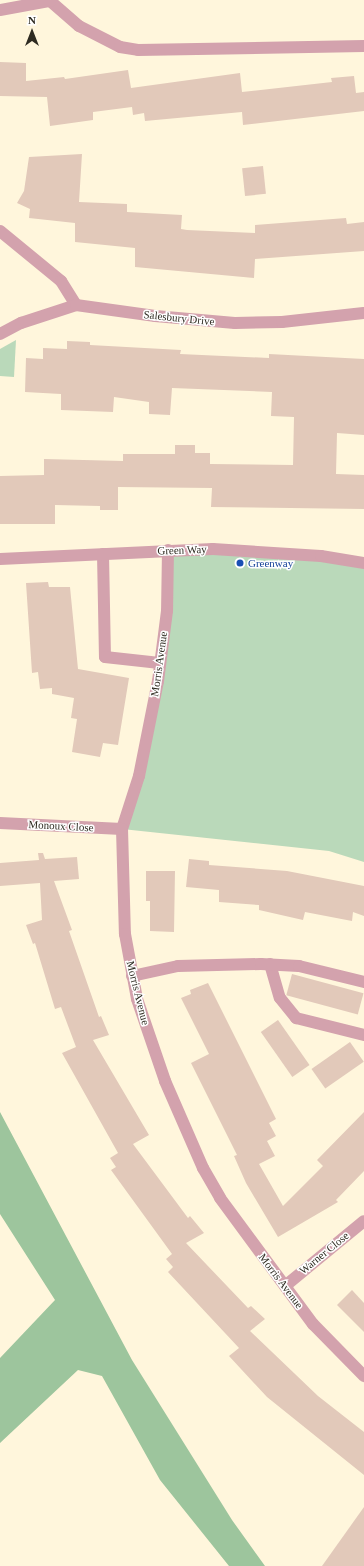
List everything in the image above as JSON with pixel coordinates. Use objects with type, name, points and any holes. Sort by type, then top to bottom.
[{"type":"street","points":[[0,10],[49,1],[79,26],[120,47],[138,50],[364,46]]},
{"type":"street","points":[[0,231],[61,281],[76,305]]},
{"type":"street","name":"Salesbury Drive","points":[[0,334],[22,323],[76,305],[155,316],[235,323],[282,322],[364,313]]},
{"type":"street","name":"Green Way","points":[[0,559],[168,550],[258,550],[364,563]]},
{"type":"street","name":"Morris Avenue","points":[[168,550],[167,611],[160,663],[140,776],[122,829],[125,934],[132,976],[148,1033],[165,1081],[203,1168],[220,1198],[314,1324],[364,1376]]},
{"type":"street","points":[[104,554],[105,657],[160,663]]},
{"type":"street","name":"Monoux Close","points":[[0,823],[122,829]]},
{"type":"street","points":[[132,976],[178,966],[213,963],[270,964],[299,966],[364,982]]},
{"type":"street","points":[[270,964],[280,998],[296,1018],[364,1035]]},
{"type":"street","name":"Warner Close","points":[[285,1286],[364,1221]]},
{"type":"green space","points":[[16,340],[14,377],[0,376],[0,349]]},
{"type":"green space","points":[[168,550],[364,563],[364,862],[329,851],[122,829],[158,681]]},
{"type":"green space","points":[[0,1112],[132,1360],[232,1520],[265,1566],[229,1566],[160,1480],[102,1376],[78,1370],[0,1443],[0,1358],[55,1300],[0,1214]]},
{"type":"building","points":[[0,62],[26,63],[26,81],[64,77],[65,79],[128,70],[131,88],[240,73],[242,92],[332,82],[331,78],[354,76],[356,93],[364,92],[364,111],[243,125],[242,112],[145,121],[144,113],[133,115],[132,107],[93,112],[93,120],[50,126],[47,97],[0,96]]},
{"type":"building","points":[[82,154],[79,202],[127,204],[127,212],[182,215],[181,229],[187,230],[255,233],[255,225],[346,218],[347,224],[364,222],[364,251],[255,259],[254,278],[135,267],[135,248],[75,242],[75,223],[29,218],[30,209],[17,203],[24,191],[29,157]]},
{"type":"building","points":[[263,166],[266,194],[245,196],[242,168]]},
{"type":"building","points":[[67,341],[90,342],[90,345],[181,350],[180,354],[269,358],[269,354],[364,359],[364,435],[337,433],[336,474],[364,475],[364,509],[211,507],[212,488],[118,487],[118,510],[100,510],[100,506],[55,505],[55,524],[0,524],[0,476],[44,475],[44,459],[123,461],[123,454],[175,454],[175,445],[195,445],[195,453],[210,453],[210,464],[293,465],[294,417],[271,416],[272,392],[172,388],[170,415],[149,414],[149,402],[114,397],[113,412],[61,410],[61,394],[25,392],[26,358],[43,359],[43,348],[67,349]]},
{"type":"building","points":[[48,582],[49,587],[70,587],[78,669],[129,678],[118,745],[103,743],[100,757],[72,752],[77,719],[71,718],[74,698],[52,694],[52,688],[40,689],[38,672],[32,673],[26,583]]},
{"type":"building","points":[[38,853],[43,853],[45,859],[77,857],[79,879],[54,881],[72,930],[69,931],[99,1017],[101,1016],[109,1035],[93,1040],[149,1135],[133,1144],[188,1218],[190,1216],[204,1233],[186,1243],[248,1308],[251,1306],[265,1319],[250,1331],[318,1396],[364,1432],[364,1475],[267,1397],[229,1356],[239,1348],[168,1272],[173,1267],[166,1259],[172,1254],[111,1170],[116,1167],[110,1158],[118,1153],[62,1053],[76,1047],[61,1007],[55,1009],[35,943],[33,944],[26,925],[42,920],[40,883],[0,886],[0,863],[39,860]]},
{"type":"building","points":[[189,859],[209,861],[209,865],[287,871],[364,886],[364,916],[353,912],[352,921],[305,912],[303,920],[259,910],[259,905],[219,902],[219,890],[186,887]]},
{"type":"building","points":[[146,871],[175,871],[174,932],[150,931],[150,901],[146,901]]},
{"type":"building","points":[[292,974],[363,993],[358,1014],[286,995]]},
{"type":"building","points":[[208,983],[276,1119],[269,1123],[276,1136],[267,1141],[275,1156],[259,1164],[283,1206],[323,1166],[317,1160],[364,1112],[364,1171],[336,1200],[338,1202],[278,1237],[246,1183],[234,1156],[237,1155],[191,1063],[209,1054],[181,998],[191,994],[190,990]]},
{"type":"building","points":[[278,1020],[310,1065],[292,1077],[261,1032]]},
{"type":"building","points":[[350,1042],[364,1062],[325,1089],[311,1069]]},
{"type":"building","points":[[352,1290],[364,1303],[364,1332],[337,1305]]},
{"type":"building","points":[[364,1507],[364,1566],[322,1566]]},
{"type":"place","name":"Greenway","points":[[240,563]]}]
